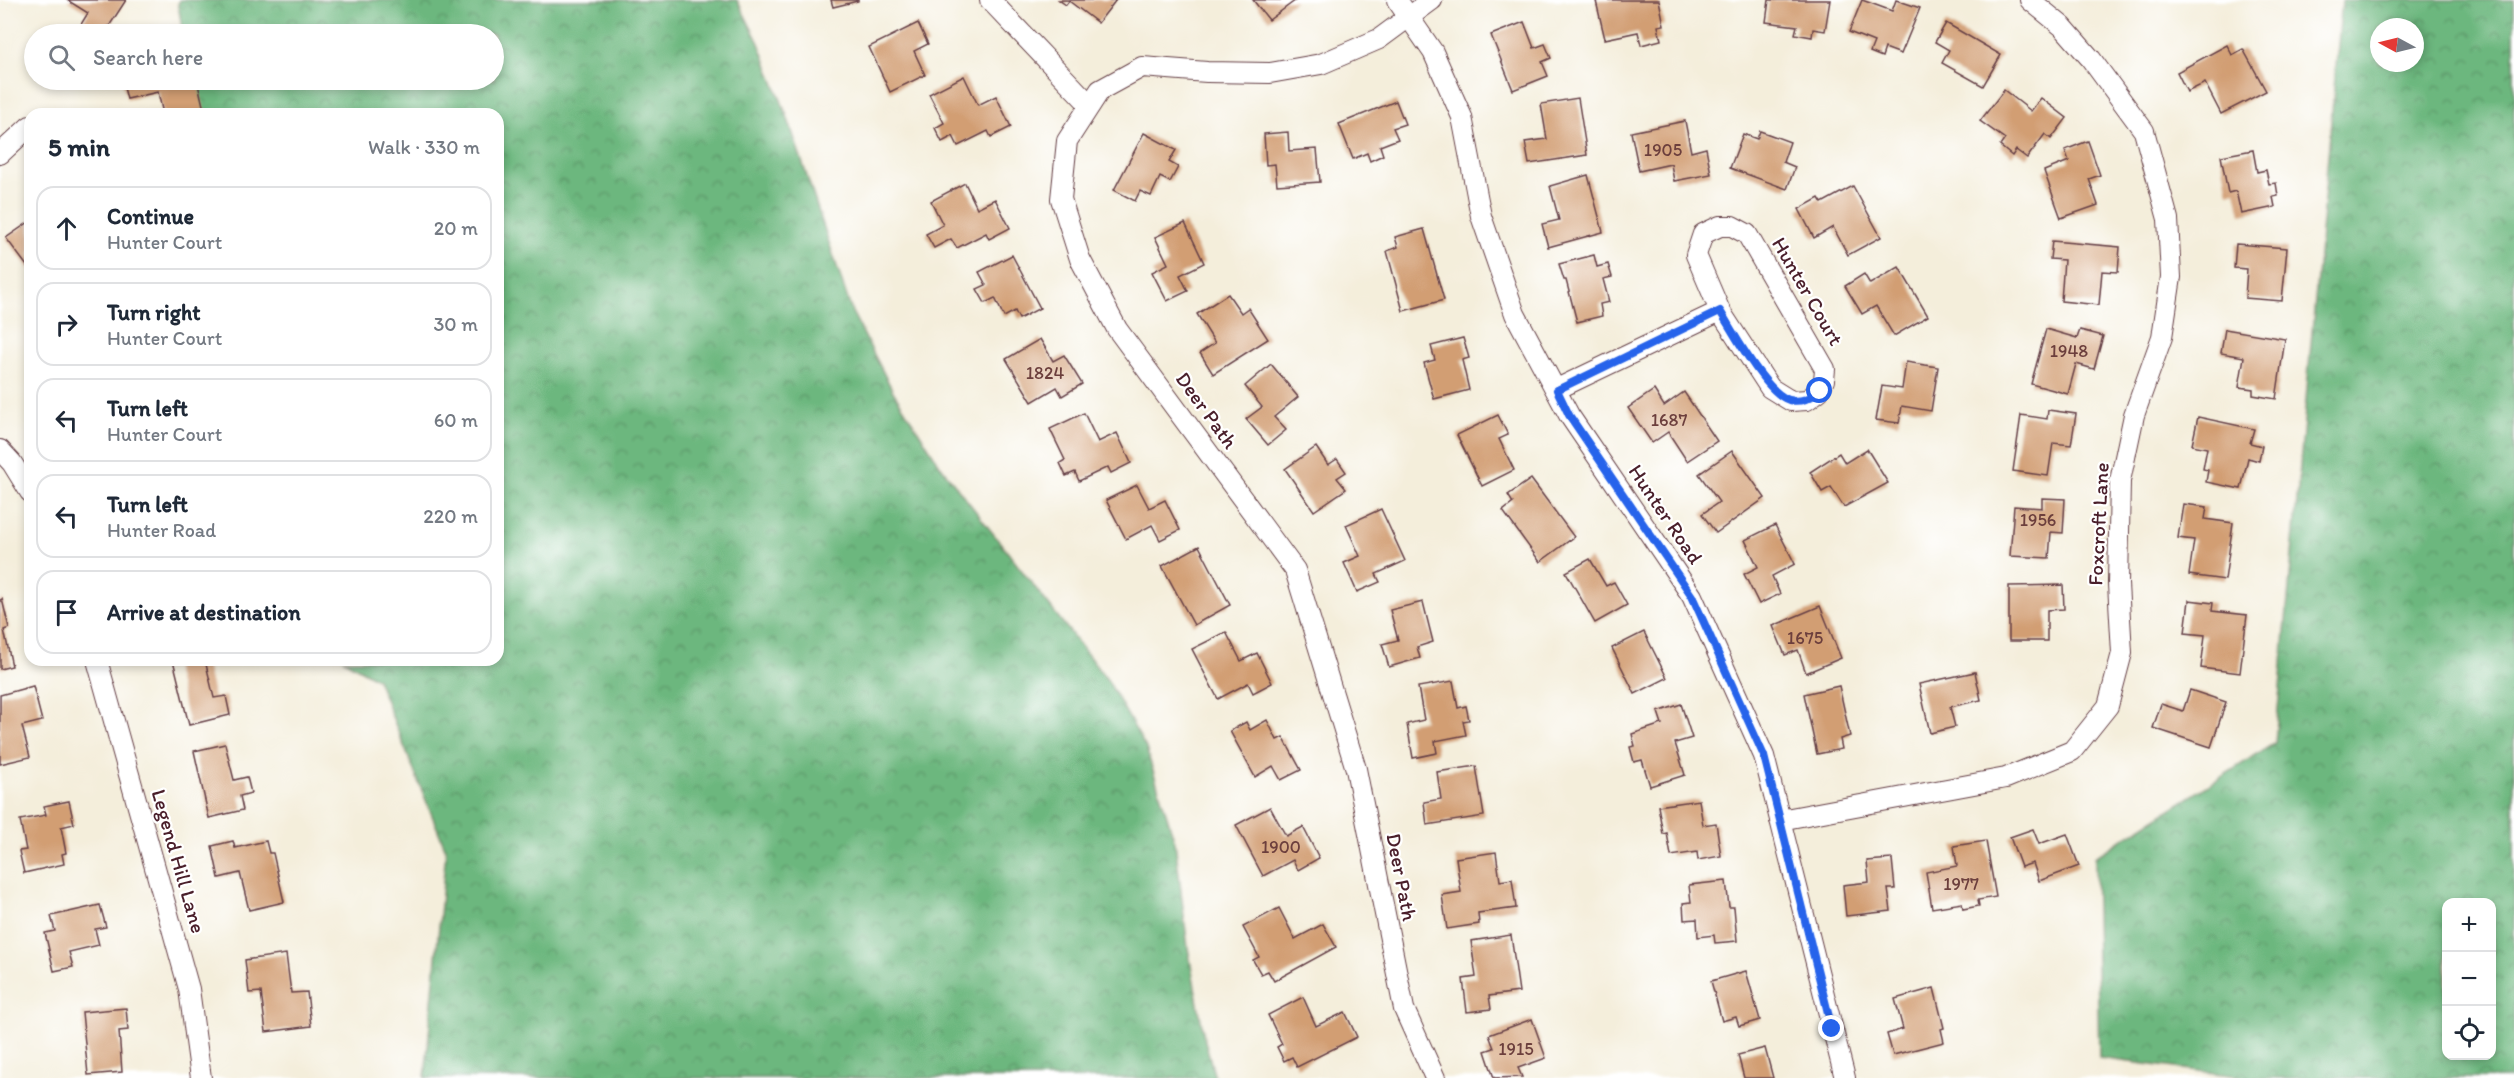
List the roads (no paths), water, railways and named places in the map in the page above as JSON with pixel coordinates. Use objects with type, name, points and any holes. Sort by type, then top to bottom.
[{"type":"street","points":[[990,0],[1090,105]]},
{"type":"street","name":"Hunter Road","points":[[1397,0],[1433,52],[1462,117],[1481,216],[1515,314],[1569,415],[1692,596],[1764,756],[1845,1078]]},
{"type":"street","points":[[1410,17],[1432,0]]},
{"type":"street","name":"Foxcroft Lane","points":[[1780,820],[2006,778],[2072,751],[2108,706],[2121,653],[2118,584],[2120,481],[2134,415],[2162,338],[2171,277],[2168,219],[2144,130],[2091,58],[2062,27],[2030,0]]},
{"type":"street","name":"Deer Path","points":[[1410,17],[1379,39],[1321,64],[1270,73],[1207,72],[1142,67],[1100,90],[1067,141],[1061,199],[1080,259],[1118,329],[1295,570],[1356,769],[1404,1009],[1435,1078]]},
{"type":"street","points":[[0,154],[24,132]]},
{"type":"street","name":"Hunter Court","points":[[1720,226],[1732,226],[1747,234],[1825,369],[1820,391],[1807,400],[1791,400],[1770,388],[1720,311],[1696,255],[1703,234],[1720,226]]},
{"type":"street","points":[[1557,390],[1720,311]]},
{"type":"street","points":[[0,450],[12,463],[24,482]]},
{"type":"street","name":"Legend Hill Lane","points":[[99,666],[189,989],[201,1078]]}]
